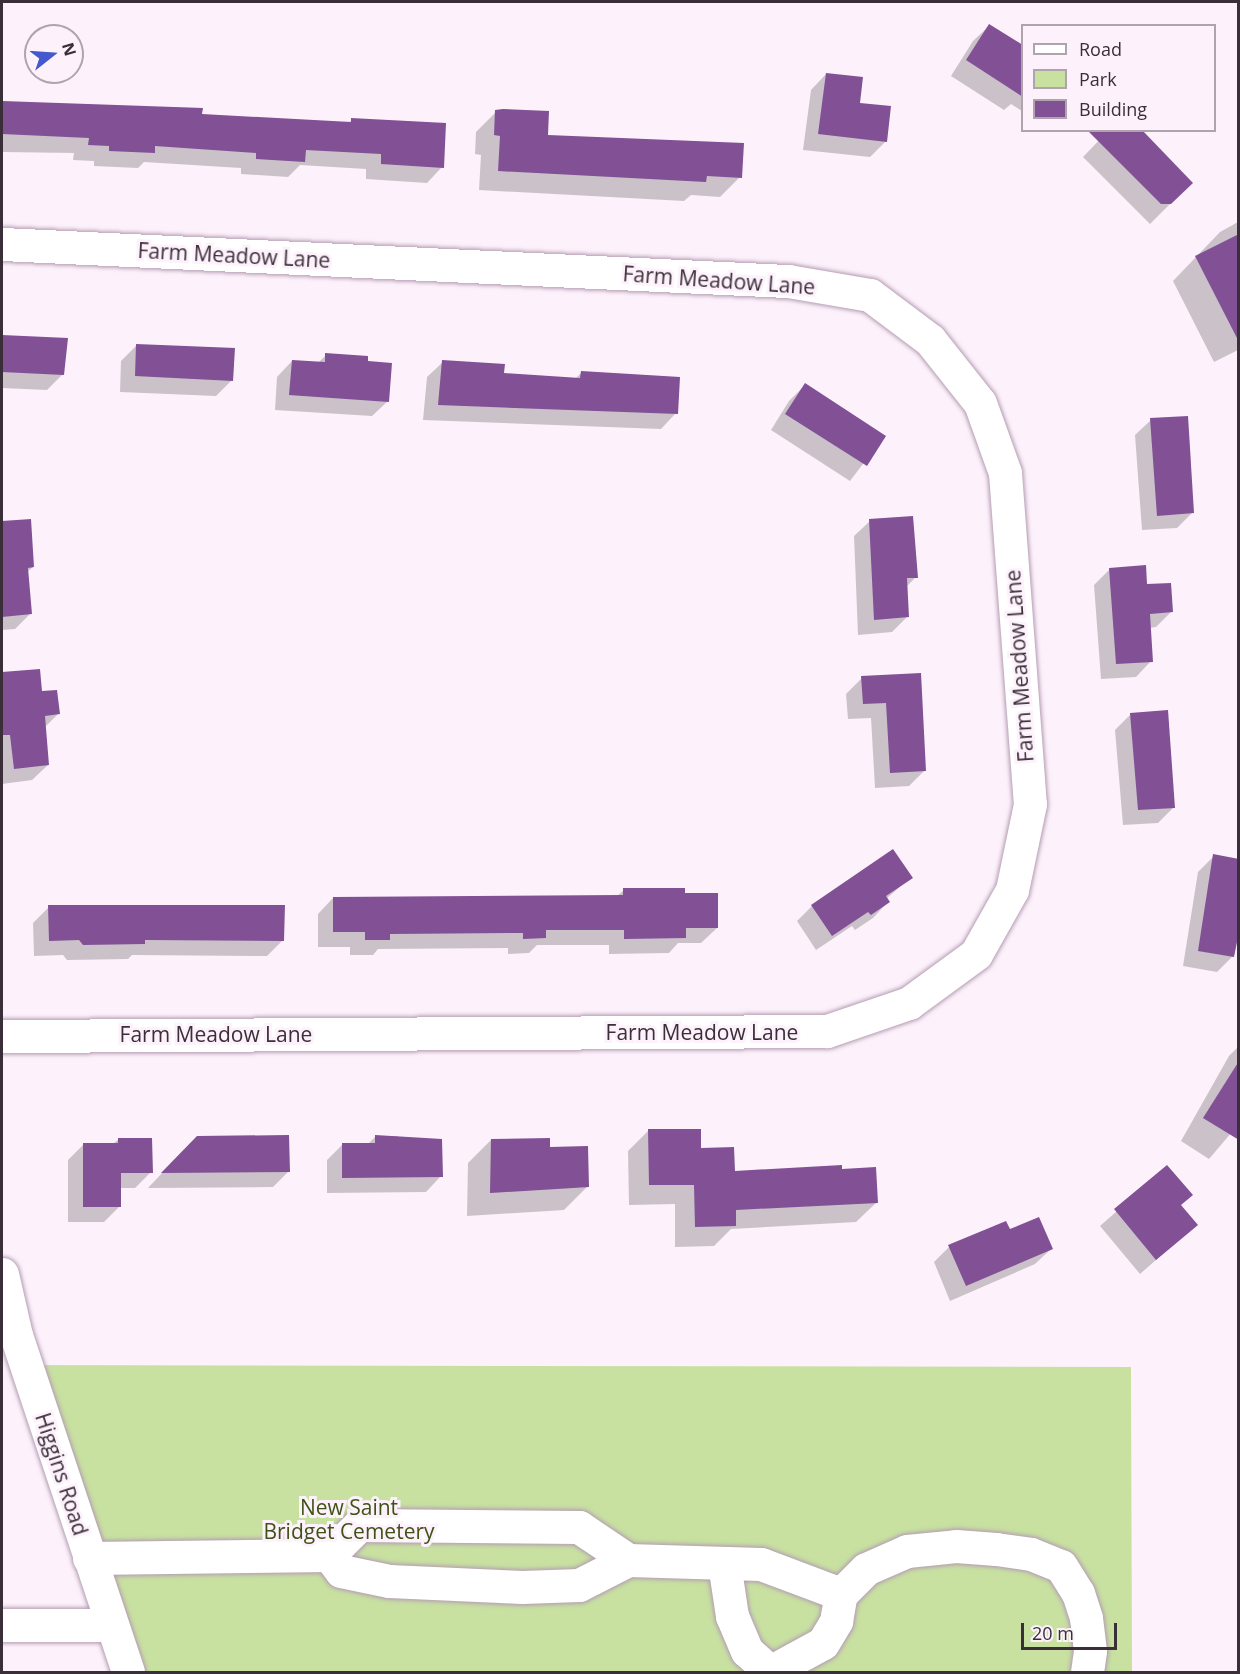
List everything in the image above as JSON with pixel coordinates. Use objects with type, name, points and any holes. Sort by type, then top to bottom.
[{"type":"street","name":"Farm Meadow Lane","points":[[2,244],[788,281],[870,295],[930,340],[980,403],[1005,473],[1030,804],[1012,890],[976,954],[909,1004],[827,1031],[2,1036]]},
{"type":"street","name":"Higgins Road","points":[[2,1274],[16,1335],[110,1625],[128,1672]]},
{"type":"street","points":[[89,1558],[329,1556],[359,1525],[579,1527],[628,1560]]},
{"type":"street","points":[[724,1563],[732,1616],[747,1652],[756,1666],[770,1672],[823,1643],[836,1621],[841,1594],[866,1569],[907,1551],[956,1546],[1031,1554],[1061,1566],[1078,1593],[1090,1651],[1087,1672]]},
{"type":"street","points":[[329,1556],[341,1570],[389,1581],[482,1587],[579,1585],[628,1560],[761,1564],[841,1594]]},
{"type":"street","points":[[2,1624],[110,1625]]},
{"type":"green space","name":"New Saint Bridget Cemetery","points":[[12,1365],[1131,1367],[1132,1672],[128,1672]]},
{"type":"building","points":[[989,24],[1021,44],[1021,96],[966,60]]},
{"type":"building","points":[[826,73],[863,77],[860,103],[891,106],[887,142],[818,134]]},
{"type":"building","points":[[2,101],[203,108],[202,114],[351,122],[351,118],[446,123],[444,168],[381,164],[381,154],[306,150],[305,162],[256,159],[256,153],[155,146],[155,153],[109,151],[109,146],[88,145],[89,138],[2,134]]},
{"type":"building","points":[[495,110],[549,111],[548,135],[744,143],[742,178],[707,176],[706,182],[498,171],[500,136],[494,135]]},
{"type":"building","points":[[1089,132],[1144,132],[1193,183],[1171,204],[1161,204]]},
{"type":"building","points":[[1239,234],[1239,342],[1195,256]]},
{"type":"building","points":[[2,335],[68,338],[64,375],[2,372]]},
{"type":"building","points":[[136,344],[235,348],[233,381],[135,376]]},
{"type":"building","points":[[325,353],[368,356],[368,361],[392,363],[389,402],[289,395],[292,360],[325,362]]},
{"type":"building","points":[[442,360],[505,364],[504,373],[580,378],[581,371],[680,377],[678,414],[438,405]]},
{"type":"building","points":[[805,383],[886,436],[867,466],[785,414]]},
{"type":"building","points":[[1188,416],[1194,513],[1157,516],[1150,418]]},
{"type":"building","points":[[913,516],[918,578],[907,578],[909,617],[874,620],[869,519]]},
{"type":"building","points":[[31,519],[34,567],[28,568],[32,614],[2,617],[2,521]]},
{"type":"building","points":[[1146,565],[1147,584],[1171,583],[1173,612],[1150,614],[1153,662],[1116,664],[1109,568]]},
{"type":"building","points":[[40,669],[42,691],[57,690],[60,714],[45,716],[49,765],[14,769],[10,735],[2,735],[2,672]]},
{"type":"building","points":[[921,673],[926,771],[890,773],[886,703],[863,704],[861,676]]},
{"type":"building","points":[[1168,710],[1175,808],[1138,810],[1130,713]]},
{"type":"building","points":[[893,849],[913,878],[886,896],[890,902],[871,915],[868,912],[832,936],[811,905]]},
{"type":"building","points":[[1213,854],[1239,859],[1239,932],[1234,957],[1198,951]]},
{"type":"building","points":[[623,888],[685,888],[685,893],[718,893],[718,928],[686,928],[686,938],[624,939],[624,930],[546,930],[546,938],[523,939],[523,933],[390,934],[390,940],[365,940],[365,932],[333,932],[333,897],[623,895]]},
{"type":"building","points":[[48,905],[285,905],[284,941],[145,940],[145,944],[83,945],[79,940],[49,941]]},
{"type":"building","points":[[1239,1061],[1239,1140],[1203,1118]]},
{"type":"building","points":[[648,1129],[701,1129],[701,1148],[734,1147],[735,1171],[842,1165],[842,1169],[876,1167],[878,1203],[736,1210],[736,1226],[695,1227],[694,1185],[649,1185]]},
{"type":"building","points":[[289,1135],[290,1172],[161,1173],[197,1136]]},
{"type":"building","points":[[375,1135],[442,1139],[443,1177],[342,1178],[342,1143],[375,1143]]},
{"type":"building","points":[[118,1138],[152,1138],[153,1173],[121,1173],[121,1207],[83,1207],[83,1143],[118,1143]]},
{"type":"building","points":[[550,1138],[550,1147],[588,1146],[589,1187],[490,1193],[491,1139]]},
{"type":"building","points":[[1167,1165],[1193,1195],[1181,1205],[1198,1225],[1156,1260],[1114,1209]]},
{"type":"building","points":[[1039,1217],[1053,1249],[966,1286],[948,1245],[1006,1221],[1010,1229]]}]
